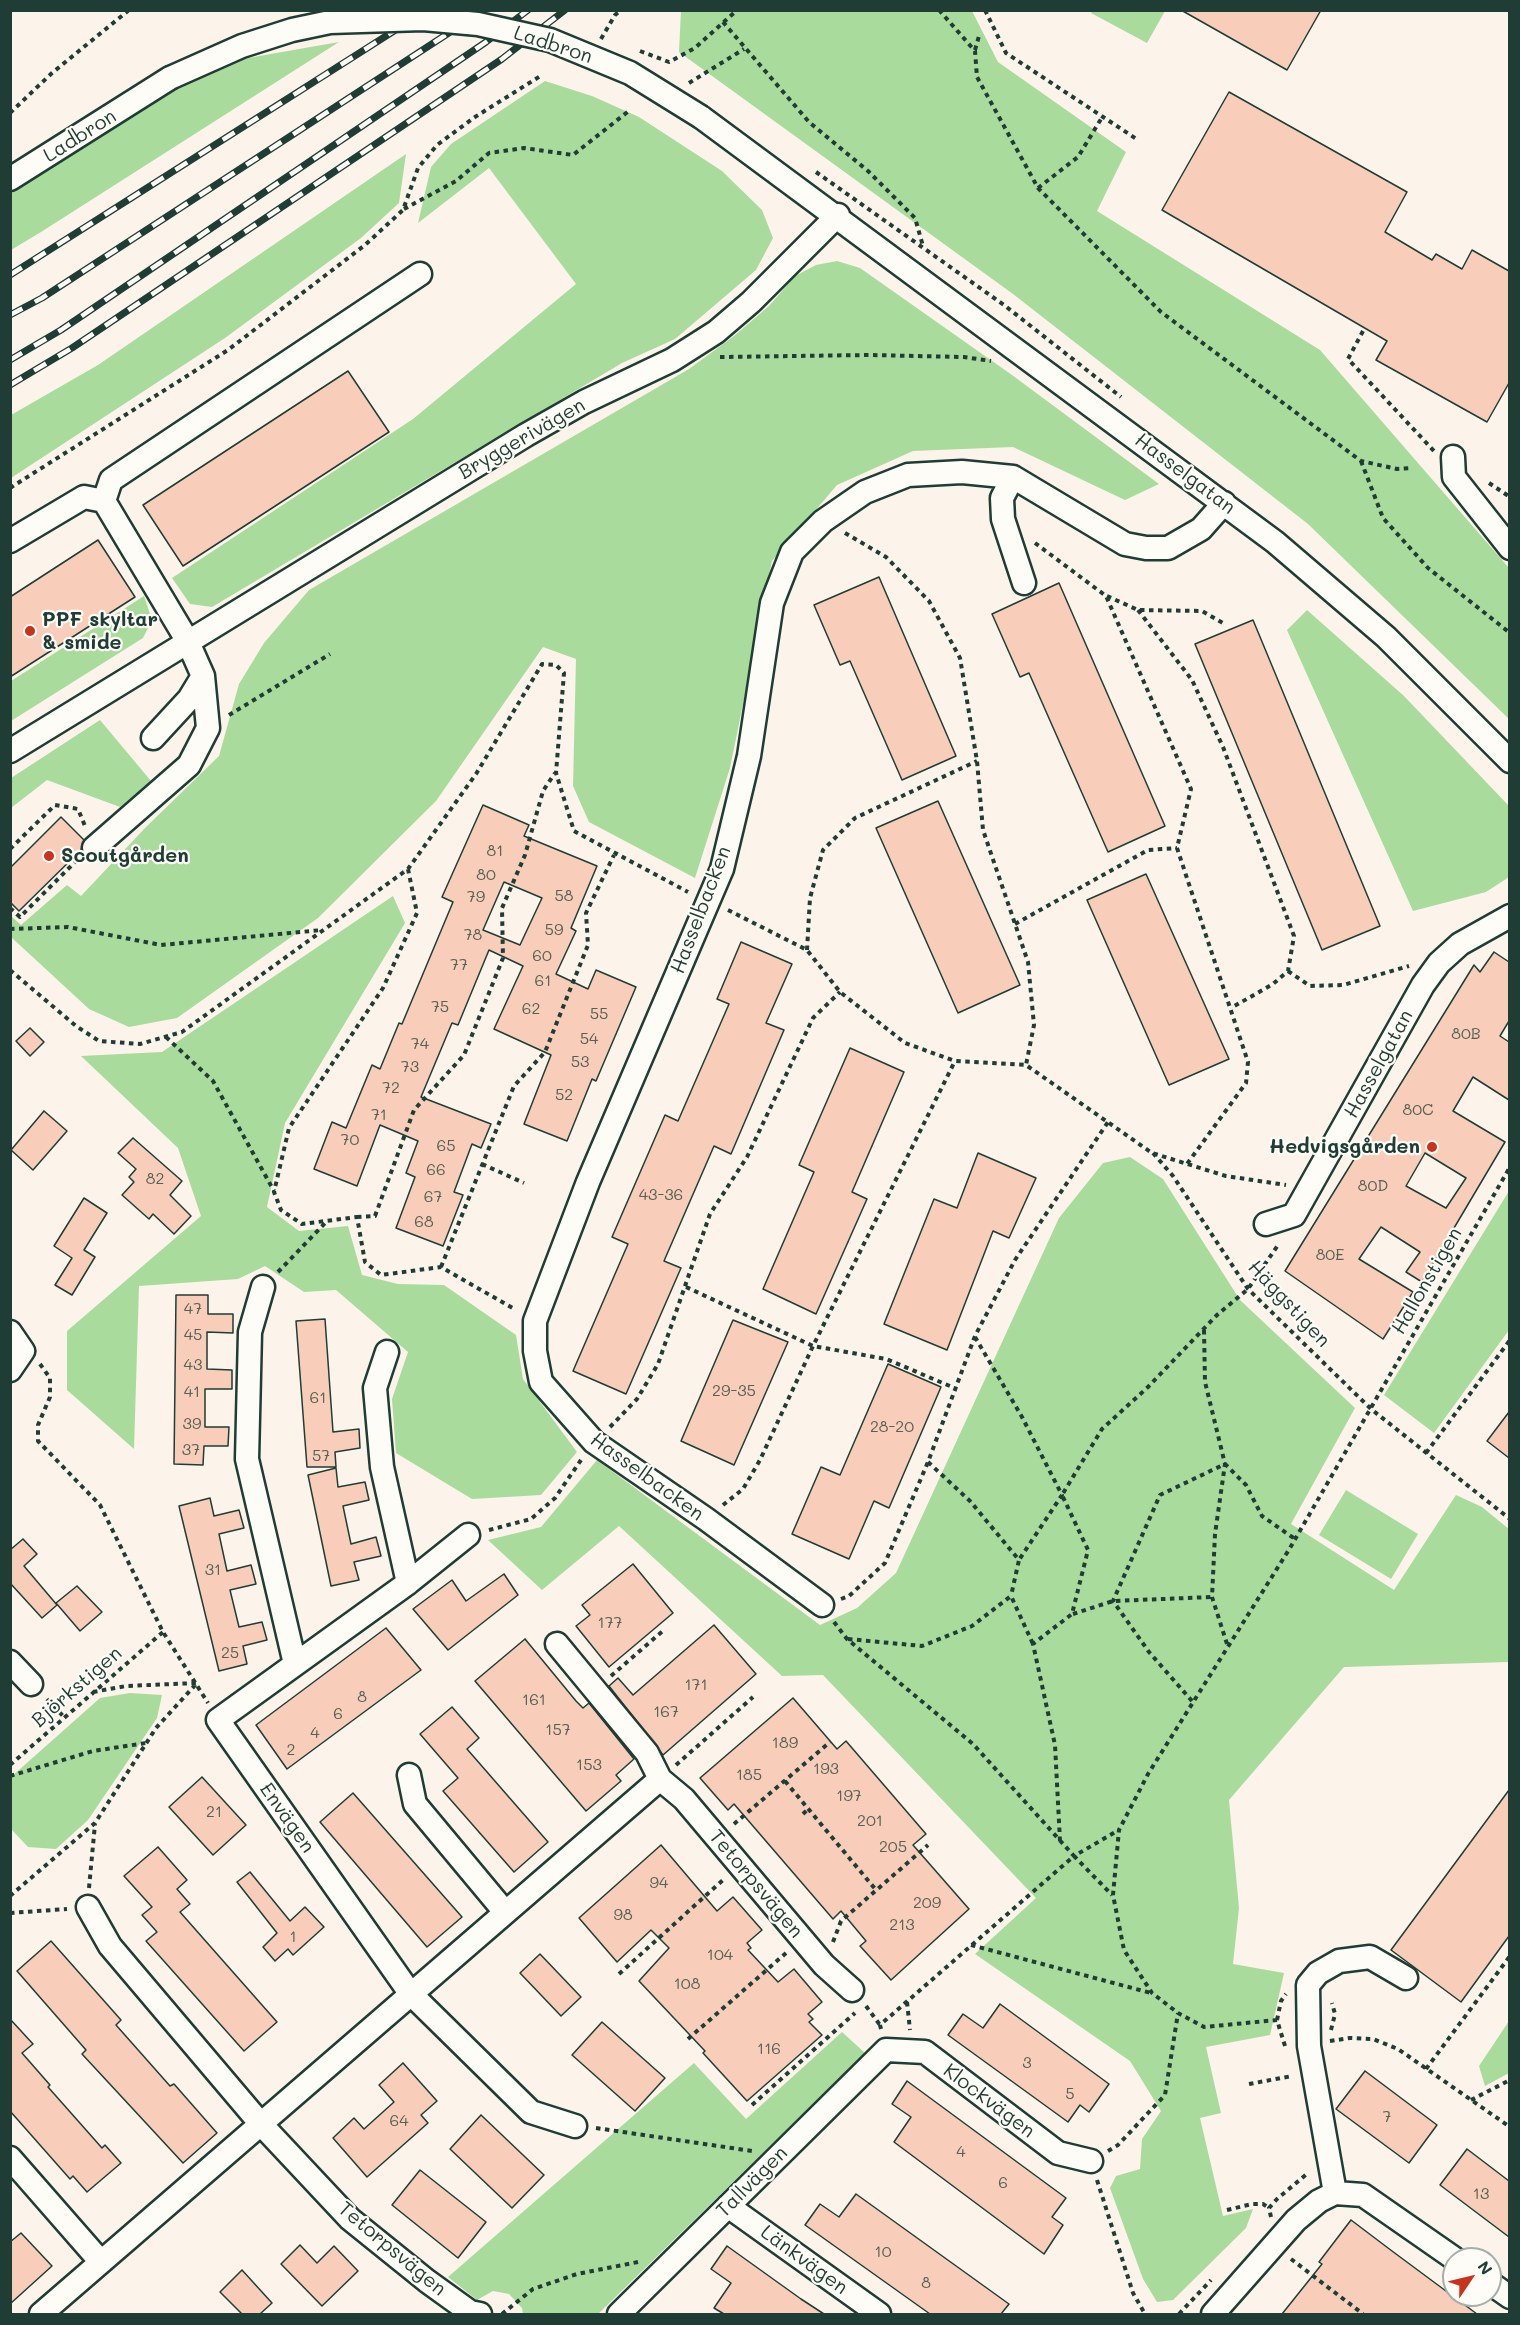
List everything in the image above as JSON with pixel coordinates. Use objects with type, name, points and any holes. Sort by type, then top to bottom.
[{"type":"street","name":"Ladbron","points":[[10,179],[170,78],[242,46],[292,30],[330,22],[423,19],[478,24],[550,40],[630,73],[701,117],[838,215]]},
{"type":"street","name":"Hasselgatan","points":[[838,215],[1275,542],[1386,637],[1509,761]]},
{"type":"street","name":"Bryggerivägen","points":[[10,751],[187,640],[526,435],[584,402],[672,360],[716,332],[751,302],[838,215]]},
{"type":"street","points":[[104,501],[111,480],[420,274]]},
{"type":"street","points":[[1453,457],[1454,477],[1509,548]]},
{"type":"street","name":"Hasselbacken","points":[[822,1605],[706,1519],[594,1442],[541,1382],[535,1351],[535,1322],[588,1182],[722,869],[749,756],[772,603],[792,552],[823,521],[865,492],[909,475],[962,472],[1013,477],[1125,544],[1146,548],[1168,548],[1201,529],[1224,503]]},
{"type":"street","points":[[1013,477],[1002,498],[1003,519],[1024,584]]},
{"type":"street","points":[[10,541],[84,496],[104,501],[187,640],[203,676],[208,729],[189,765],[94,848]]},
{"type":"street","points":[[153,738],[189,699],[203,676]]},
{"type":"street","name":"Hasselgatan","points":[[1294,1215],[1423,985],[1439,963],[1460,944],[1509,916]]},
{"type":"street","points":[[1266,1224],[1294,1215]]},
{"type":"street","points":[[263,1287],[250,1332],[247,1459],[295,1664]]},
{"type":"street","points":[[10,1370],[17,1342]]},
{"type":"street","points":[[387,1352],[375,1388],[382,1467],[408,1583]]},
{"type":"street","points":[[218,1720],[408,1583],[468,1535]]},
{"type":"street","name":"Tetorpsvägen","points":[[557,1644],[647,1753],[660,1779],[684,1799],[824,1965],[858,1997]]},
{"type":"street","points":[[10,1662],[31,1684]]},
{"type":"street","name":"Envägen","points":[[218,1720],[410,1993]]},
{"type":"street","points":[[409,1775],[416,1804],[505,1912]]},
{"type":"street","points":[[41,2314],[660,1779]]},
{"type":"street","name":"Tetorpsvägen","points":[[88,1907],[110,1946],[260,2123],[350,2219],[427,2281],[470,2312],[480,2314]]},
{"type":"street","points":[[1335,2193],[1309,2046],[1308,1985],[1318,1973],[1339,1961],[1370,1957],[1406,1978]]},
{"type":"street","points":[[410,1993],[531,2112],[575,2126]]},
{"type":"street","name":"Tallvägen","points":[[619,2314],[886,2050]]},
{"type":"street","name":"Klockvägen","points":[[886,2050],[925,2052],[1058,2153],[1091,2161]]},
{"type":"street","points":[[10,2158],[101,2262]]},
{"type":"street","points":[[1213,2314],[1296,2220],[1319,2201],[1335,2193],[1363,2195],[1452,2247]]},
{"type":"street","name":"Länkvägen","points":[[728,2206],[879,2314]]},
{"type":"path","points":[[10,113],[52,74],[129,10]]},
{"type":"path","points":[[609,43],[600,41],[615,15],[621,10]]},
{"type":"path","points":[[638,51],[669,62],[695,48],[737,10]]},
{"type":"path","points":[[939,10],[975,51]]},
{"type":"path","points":[[985,10],[1006,53],[1101,119],[1138,140]]},
{"type":"path","points":[[723,22],[809,122],[867,171],[915,218],[923,247]]},
{"type":"path","points":[[979,36],[975,51],[977,77],[1038,188],[1161,312],[1361,460],[1397,469],[1412,468]]},
{"type":"path","points":[[689,84],[744,49]]},
{"type":"path","points":[[669,62],[669,72]]},
{"type":"path","points":[[404,210],[418,168],[437,145],[475,117],[542,75]]},
{"type":"path","points":[[10,488],[228,350],[365,245],[404,210],[456,181],[489,153],[525,148],[573,155],[630,110]]},
{"type":"path","points":[[1038,188],[1078,157],[1101,119]]},
{"type":"path","points":[[1363,331],[1347,359],[1406,419],[1431,450],[1453,457],[1509,497]]},
{"type":"path","points":[[716,357],[869,355],[964,357],[995,361]]},
{"type":"path","points":[[1361,460],[1383,518],[1428,568],[1509,633]]},
{"type":"path","points":[[823,521],[886,557],[929,601],[960,658],[977,761],[983,830],[1028,962],[1034,1025],[1026,1065]]},
{"type":"path","points":[[1031,540],[1106,596],[1138,609],[1202,611],[1223,623]]},
{"type":"path","points":[[1106,596],[1191,789],[1177,848],[1248,1062],[1246,1083],[1187,1164]]},
{"type":"path","points":[[1138,609],[1192,680],[1223,747],[1294,936],[1288,971],[1273,984],[1231,1008]]},
{"type":"path","points":[[208,729],[330,654]]},
{"type":"path","points":[[10,970],[76,1026],[99,1041],[140,1044],[182,1032],[408,869],[477,774],[542,664],[556,665],[564,674],[556,773],[574,831],[614,855],[687,892]]},
{"type":"path","points":[[807,950],[810,898],[823,850],[855,818],[977,761]]},
{"type":"path","points":[[165,1036],[213,1081],[274,1192],[281,1210],[302,1224],[375,1216],[414,1110],[464,1054],[503,958],[502,908],[525,855],[543,791],[556,773]]},
{"type":"path","points":[[10,849],[55,805],[78,809],[94,848],[72,864],[20,917],[10,908]]},
{"type":"path","points":[[10,844],[16,842]]},
{"type":"path","points":[[1015,924],[1148,850],[1177,848]]},
{"type":"path","points":[[441,1267],[514,1086],[545,1052],[588,945],[586,913],[614,855]]},
{"type":"path","points":[[274,1192],[289,1128],[383,988],[417,914],[408,869]]},
{"type":"path","points":[[727,910],[807,950],[840,992],[906,1042],[955,1061],[1026,1065],[1152,1153],[1226,1176],[1310,1188]]},
{"type":"path","points":[[10,929],[68,927],[161,945],[324,929]]},
{"type":"path","points":[[1288,971],[1310,986],[1343,985],[1420,963],[1439,963]]},
{"type":"path","points":[[468,1535],[531,1519],[555,1498],[594,1442],[637,1400],[658,1364],[710,1214],[747,1157],[813,1018],[840,992]]},
{"type":"path","points":[[706,1519],[743,1489],[760,1460],[813,1346],[955,1061]]},
{"type":"path","points":[[1108,1122],[1015,1260],[975,1336],[957,1389],[885,1563],[849,1596],[822,1605],[847,1639],[973,1744],[1060,1841],[1113,1895]]},
{"type":"path","name":"Häggstigen","points":[[1152,1153],[1173,1176],[1248,1289],[1371,1409],[1509,1519]]},
{"type":"path","points":[[482,1164],[524,1183]]},
{"type":"path","name":"Hallonstigen","points":[[1119,1830],[1148,1774],[1192,1701],[1295,1539],[1509,1167]]},
{"type":"path","points":[[1060,1841],[1055,1745],[1033,1644],[1011,1596],[1019,1560],[1062,1495],[1101,1429],[1248,1289],[1294,1215]]},
{"type":"path","points":[[357,1217],[365,1262],[381,1275],[441,1267],[535,1322]]},
{"type":"path","points":[[263,1287],[327,1221]]},
{"type":"path","points":[[686,1287],[813,1346],[886,1359],[957,1389]]},
{"type":"path","points":[[1204,1329],[1205,1382],[1225,1464],[1215,1534],[1212,1598],[1227,1644]]},
{"type":"path","points":[[975,1336],[1022,1417],[1088,1550],[1072,1614]]},
{"type":"path","points":[[1426,1453],[1509,1340]]},
{"type":"path","points":[[17,1342],[40,1364],[50,1378],[50,1397],[38,1425],[38,1441],[100,1505],[163,1632],[197,1683],[218,1720]]},
{"type":"path","points":[[928,1462],[970,1501],[1019,1560]]},
{"type":"path","points":[[1225,1464],[1246,1485],[1262,1516],[1295,1539]]},
{"type":"path","points":[[1113,1601],[1160,1495],[1225,1464]]},
{"type":"path","points":[[847,1639],[922,1646],[972,1626],[1011,1596]]},
{"type":"path","points":[[1033,1644],[1072,1614],[1113,1601],[1212,1598]]},
{"type":"path","points":[[1113,1601],[1149,1652],[1192,1701]]},
{"type":"path","points":[[594,1690],[665,1629]]},
{"type":"path","name":"Björkstigen","points":[[10,1765],[163,1632]]},
{"type":"path","points":[[92,1692],[126,1686],[197,1683]]},
{"type":"path","points":[[10,1896],[95,1823],[156,1728],[197,1683]]},
{"type":"path","points":[[660,1779],[753,1697]]},
{"type":"path","points":[[55,1706],[64,1717]]},
{"type":"path","points":[[718,1838],[830,1742]]},
{"type":"path","points":[[10,1776],[93,1751],[147,1743]]},
{"type":"path","points":[[785,1781],[850,1863],[876,1890]]},
{"type":"path","points":[[803,1814],[808,1809]]},
{"type":"path","points":[[10,1913],[88,1907],[90,1857],[95,1823]]},
{"type":"path","points":[[886,2050],[880,2025],[1074,1856],[1119,1830]]},
{"type":"path","points":[[1119,1830],[1113,1895],[1124,1950],[1152,1993],[1178,2013],[1204,2027],[1277,2020],[1286,2050]]},
{"type":"path","points":[[824,1965],[841,1921],[928,1845]]},
{"type":"path","points":[[620,1974],[740,1865]]},
{"type":"path","points":[[688,2039],[802,1939]]},
{"type":"path","points":[[971,1945],[1152,1993]]},
{"type":"path","points":[[1426,2069],[1509,1956]]},
{"type":"path","points":[[752,2105],[858,1997]]},
{"type":"path","points":[[1145,2314],[1133,2293],[1091,2161],[1118,2145],[1165,2095],[1178,2013]]},
{"type":"path","points":[[1309,2046],[1350,2038],[1373,2039],[1398,2049],[1509,2127]]},
{"type":"path","points":[[1290,2067],[1294,2088]]},
{"type":"path","points":[[1249,2084],[1292,2076]]},
{"type":"path","points":[[1471,2100],[1509,2080]]},
{"type":"path","points":[[575,2126],[779,2155]]},
{"type":"path","points":[[1227,2210],[1252,2204],[1263,2204],[1269,2208]]},
{"type":"path","points":[[1284,2267],[1295,2255]]},
{"type":"path","points":[[1291,2259],[1363,2314]]},
{"type":"path","points":[[501,2314],[533,2289],[577,2274],[646,2260]]},
{"type":"green space","points":[[1092,10],[1165,11],[1147,43],[1091,13]]},
{"type":"green space","points":[[681,11],[972,11],[998,62],[1126,152],[1097,211],[1320,350],[1509,568],[1509,719],[1308,524],[1013,294],[679,52]]},
{"type":"green space","points":[[339,42],[11,250],[11,193],[174,91],[248,58]]},
{"type":"green space","points":[[545,81],[592,96],[639,117],[722,171],[762,210],[773,238],[756,270],[675,339],[622,363],[212,607],[190,604],[172,578],[413,419],[576,284],[489,168],[418,223],[431,167],[451,144]]},
{"type":"green space","points":[[406,154],[399,203],[361,238],[225,338],[11,478],[11,415],[98,365]]},
{"type":"green space","points":[[837,261],[860,268],[1012,375],[1159,484],[1125,500],[1013,447],[913,451],[837,485],[772,561],[730,768],[695,878],[589,822],[573,786],[576,659],[543,647],[436,801],[318,918],[177,1018],[129,1027],[89,1009],[11,937],[11,916],[21,925],[67,885],[81,896],[145,828],[219,756],[239,684],[264,643],[309,590],[689,369],[734,336],[769,306],[795,276],[816,265]]},
{"type":"green space","points":[[144,596],[152,620],[143,638],[11,721],[11,681]]},
{"type":"green space","points":[[1307,610],[1404,696],[1509,806],[1509,877],[1486,892],[1413,911],[1287,630]]},
{"type":"green space","points":[[100,720],[151,781],[120,807],[47,780],[11,808],[11,778]]},
{"type":"green space","points":[[393,896],[405,923],[285,1123],[267,1207],[299,1231],[348,1226],[362,1275],[398,1284],[444,1285],[516,1335],[523,1379],[577,1452],[541,1495],[472,1499],[396,1453],[392,1399],[408,1352],[336,1290],[304,1292],[265,1266],[238,1279],[139,1286],[134,1449],[67,1390],[67,1331],[201,1216],[178,1148],[81,1056],[162,1052]]},
{"type":"green space","points":[[1130,1157],[1163,1179],[1240,1300],[1355,1408],[1291,1524],[1394,1590],[1456,1495],[1482,1507],[1510,1530],[1509,1662],[1344,1667],[1229,1800],[1239,1908],[1233,1964],[1284,1973],[1270,2035],[1206,2047],[1221,2113],[1200,2118],[1223,2216],[1253,2209],[1246,2228],[1173,2300],[1157,2302],[1143,2279],[1110,2188],[1116,2176],[1140,2169],[1142,2139],[1161,2111],[1130,2061],[975,1954],[1036,1898],[823,1675],[782,1676],[619,1526],[542,1590],[488,1540],[541,1527],[597,1460],[820,1625],[857,1608],[896,1573],[1059,1218],[1103,1163]]},
{"type":"green space","points":[[1509,1191],[1509,1330],[1434,1433],[1384,1395]]},
{"type":"green space","points":[[1346,1490],[1418,1534],[1391,1579],[1319,1535]]},
{"type":"green space","points":[[130,1693],[162,1695],[157,1718],[88,1820],[56,1849],[28,1847],[11,1829],[11,1777],[100,1698]]},
{"type":"green space","points":[[1509,2021],[1509,2073],[1485,2086],[1479,2066]]},
{"type":"green space","points":[[842,2032],[865,2053],[598,2314],[523,2314],[522,2308],[509,2294],[493,2291],[477,2300],[448,2277],[694,2063],[746,2119]]},
{"type":"building","points":[[1181,10],[1321,10],[1287,70]]},
{"type":"building","points":[[1229,92],[1407,192],[1385,232],[1432,260],[1436,254],[1462,269],[1472,250],[1509,271],[1509,383],[1487,422],[1376,360],[1387,341],[1162,210]]},
{"type":"building","points":[[348,371],[389,432],[183,566],[143,505]]},
{"type":"building","points":[[98,540],[135,597],[10,677],[10,597]]},
{"type":"building","points":[[879,577],[956,756],[902,780],[850,661],[840,665],[814,605]]},
{"type":"building","points":[[1059,583],[1165,826],[1108,852],[1029,673],[1020,677],[992,614]]},
{"type":"building","points":[[1253,620],[1380,926],[1322,950],[1195,644]]},
{"type":"building","points":[[938,801],[1020,985],[958,1013],[876,828]]},
{"type":"building","points":[[483,805],[529,825],[524,836],[597,866],[571,928],[576,931],[556,974],[588,989],[596,970],[636,987],[596,1081],[592,1079],[567,1141],[524,1124],[551,1055],[494,1029],[523,966],[489,950],[458,1025],[452,1023],[421,1097],[491,1124],[481,1148],[472,1144],[454,1192],[463,1195],[443,1246],[396,1228],[415,1177],[406,1173],[418,1141],[380,1125],[357,1186],[314,1169],[332,1122],[346,1128],[372,1065],[380,1069],[399,1023],[402,1024],[453,902],[442,897]],"holes":[[[504,882],[542,898],[520,945],[483,930]]]},
{"type":"building","name":"Scoutgården","points":[[61,817],[84,840],[81,850],[19,911],[10,902],[10,868]]},
{"type":"building","points":[[1146,874],[1229,1059],[1169,1085],[1087,900]]},
{"type":"building","points":[[741,942],[792,964],[766,1023],[784,1030],[731,1154],[714,1146],[664,1261],[681,1268],[626,1394],[573,1371],[628,1244],[612,1237],[665,1115],[678,1121],[729,1004],[717,999]]},
{"type":"building","name":"Hedvigsgården","points":[[1494,952],[1509,962],[1509,1021],[1500,1036],[1509,1042],[1509,1100],[1473,1077],[1453,1111],[1505,1142],[1422,1282],[1406,1272],[1420,1252],[1381,1227],[1359,1259],[1413,1292],[1383,1339],[1285,1271],[1474,965],[1480,972]],"holes":[[[1425,1153],[1466,1178],[1446,1208],[1406,1186]]]},
{"type":"building","points":[[30,1028],[44,1042],[30,1056],[16,1041]]},
{"type":"building","points":[[850,1048],[904,1072],[852,1192],[867,1199],[816,1314],[763,1289],[814,1172],[799,1165]]},
{"type":"building","points":[[44,1111],[67,1131],[33,1170],[11,1150]]},
{"type":"building","points":[[133,1138],[182,1181],[170,1195],[191,1216],[174,1234],[153,1214],[149,1219],[122,1195],[134,1182],[129,1177],[136,1169],[118,1153]]},
{"type":"building","points":[[978,1153],[1036,1178],[1009,1238],[993,1231],[947,1350],[884,1324],[934,1199],[957,1208]]},
{"type":"building","points":[[84,1198],[107,1213],[84,1250],[95,1257],[72,1295],[55,1285],[72,1258],[54,1246]]},
{"type":"building","points":[[176,1295],[208,1295],[208,1314],[233,1314],[233,1333],[207,1332],[207,1369],[232,1370],[232,1389],[205,1389],[205,1427],[229,1427],[228,1446],[204,1446],[203,1465],[174,1464]]},
{"type":"building","points":[[325,1319],[333,1432],[359,1429],[360,1448],[335,1452],[336,1467],[307,1467],[296,1321]]},
{"type":"building","points":[[733,1320],[788,1342],[734,1465],[681,1441]]},
{"type":"building","points":[[888,1364],[941,1387],[889,1508],[874,1501],[849,1559],[792,1534],[821,1467],[840,1475]]},
{"type":"building","points":[[1509,1412],[1509,1458],[1487,1441]]},
{"type":"building","points":[[336,1468],[338,1487],[365,1482],[369,1500],[343,1506],[351,1544],[376,1537],[381,1556],[354,1562],[359,1580],[331,1586],[308,1475]]},
{"type":"building","points":[[210,1498],[214,1516],[239,1510],[244,1528],[219,1534],[227,1571],[251,1565],[256,1584],[230,1590],[239,1627],[262,1622],[267,1640],[243,1646],[247,1664],[219,1671],[179,1506]]},
{"type":"building","points":[[23,1539],[37,1554],[24,1566],[57,1605],[42,1618],[10,1583],[10,1550]]},
{"type":"building","points":[[633,1564],[673,1613],[609,1667],[576,1626],[590,1615],[582,1605]]},
{"type":"building","points":[[504,1574],[518,1595],[448,1650],[413,1609],[452,1580],[466,1601]]},
{"type":"building","points":[[77,1586],[102,1612],[80,1631],[56,1603]]},
{"type":"building","points":[[714,1625],[756,1674],[663,1755],[609,1686],[618,1678],[633,1695]]},
{"type":"building","points":[[386,1628],[421,1670],[287,1769],[256,1725]]},
{"type":"building","points":[[525,1639],[583,1708],[589,1703],[634,1759],[616,1775],[621,1781],[586,1811],[475,1681]]},
{"type":"building","points":[[793,1698],[837,1749],[846,1741],[926,1834],[913,1845],[969,1909],[891,1980],[860,1946],[866,1941],[841,1911],[833,1919],[734,1804],[728,1810],[700,1778]]},
{"type":"building","points":[[452,1707],[479,1738],[467,1749],[548,1842],[514,1872],[443,1791],[458,1778],[420,1734]]},
{"type":"building","points":[[202,1777],[246,1825],[213,1855],[169,1807]]},
{"type":"building","points":[[1509,1790],[1509,1936],[1461,2002],[1391,1950]]},
{"type":"building","points":[[353,1793],[462,1917],[427,1947],[320,1822]]},
{"type":"building","points":[[661,1845],[717,1911],[733,1897],[762,1930],[747,1943],[751,1948],[748,1950],[778,1982],[794,1969],[822,2002],[808,2014],[813,2019],[809,2022],[822,2035],[747,2101],[703,2053],[705,2051],[639,1981],[669,1948],[651,1930],[617,1962],[579,1918]]},
{"type":"building","points":[[158,1847],[187,1880],[177,1889],[190,1904],[180,1912],[277,2022],[244,2051],[146,1941],[157,1932],[142,1915],[152,1907],[124,1876]]},
{"type":"building","points":[[250,1872],[290,1921],[305,1907],[324,1927],[293,1955],[288,1949],[275,1961],[263,1947],[277,1933],[237,1882]]},
{"type":"building","points":[[51,1941],[121,2020],[116,2025],[170,2086],[174,2084],[217,2133],[183,2163],[82,2054],[86,2050],[17,1971]]},
{"type":"building","points":[[540,1954],[581,1997],[561,2016],[520,1973]]},
{"type":"building","points":[[1000,2004],[1109,2084],[1089,2112],[1080,2105],[1068,2122],[948,2035],[963,2014],[983,2028]]},
{"type":"building","points":[[10,2019],[33,2044],[22,2053],[50,2085],[48,2087],[102,2148],[105,2145],[121,2163],[87,2192],[73,2176],[70,2179],[10,2111]]},
{"type":"building","points":[[602,2022],[665,2078],[635,2111],[572,2055]]},
{"type":"building","points":[[403,2063],[437,2101],[421,2115],[428,2123],[367,2177],[333,2138],[354,2118],[364,2129],[394,2102],[379,2085]]},
{"type":"building","points":[[1365,2071],[1437,2125],[1409,2163],[1336,2109]]},
{"type":"building","points":[[907,2081],[1066,2198],[1052,2217],[1063,2225],[1044,2254],[894,2142],[911,2117],[892,2104]]},
{"type":"building","points":[[481,2115],[544,2175],[512,2208],[450,2149]]},
{"type":"building","points":[[1467,2149],[1509,2181],[1509,2237],[1440,2185]]},
{"type":"building","points":[[420,2170],[486,2222],[458,2258],[392,2205]]},
{"type":"building","points":[[856,2194],[1009,2304],[1001,2314],[930,2314],[805,2225],[820,2204],[839,2217]]},
{"type":"building","points":[[1351,2220],[1442,2288],[1442,2307],[1468,2307],[1477,2314],[1282,2314],[1322,2264],[1319,2262]]},
{"type":"building","points":[[21,2233],[52,2266],[10,2304],[10,2242]]},
{"type":"building","points":[[300,2245],[317,2263],[334,2246],[358,2271],[322,2306],[281,2264]]},
{"type":"building","points":[[727,2246],[824,2314],[724,2314],[714,2308],[731,2283],[711,2269]]},
{"type":"building","points":[[242,2270],[272,2303],[260,2314],[242,2314],[220,2292]]},
{"type":"railway","points":[[10,275],[427,10]]},
{"type":"railway","points":[[10,315],[42,298],[484,10]]},
{"type":"railway","points":[[10,360],[61,330],[486,42],[528,10]]},
{"type":"railway","points":[[10,385],[72,348],[502,59],[565,10]]},
{"type":"place","name":"PPF skyltar & smide","points":[[30,631]]},
{"type":"place","name":"Scoutgården","points":[[49,856]]},
{"type":"place","name":"Hedvigsgården","points":[[1432,1147]]}]
